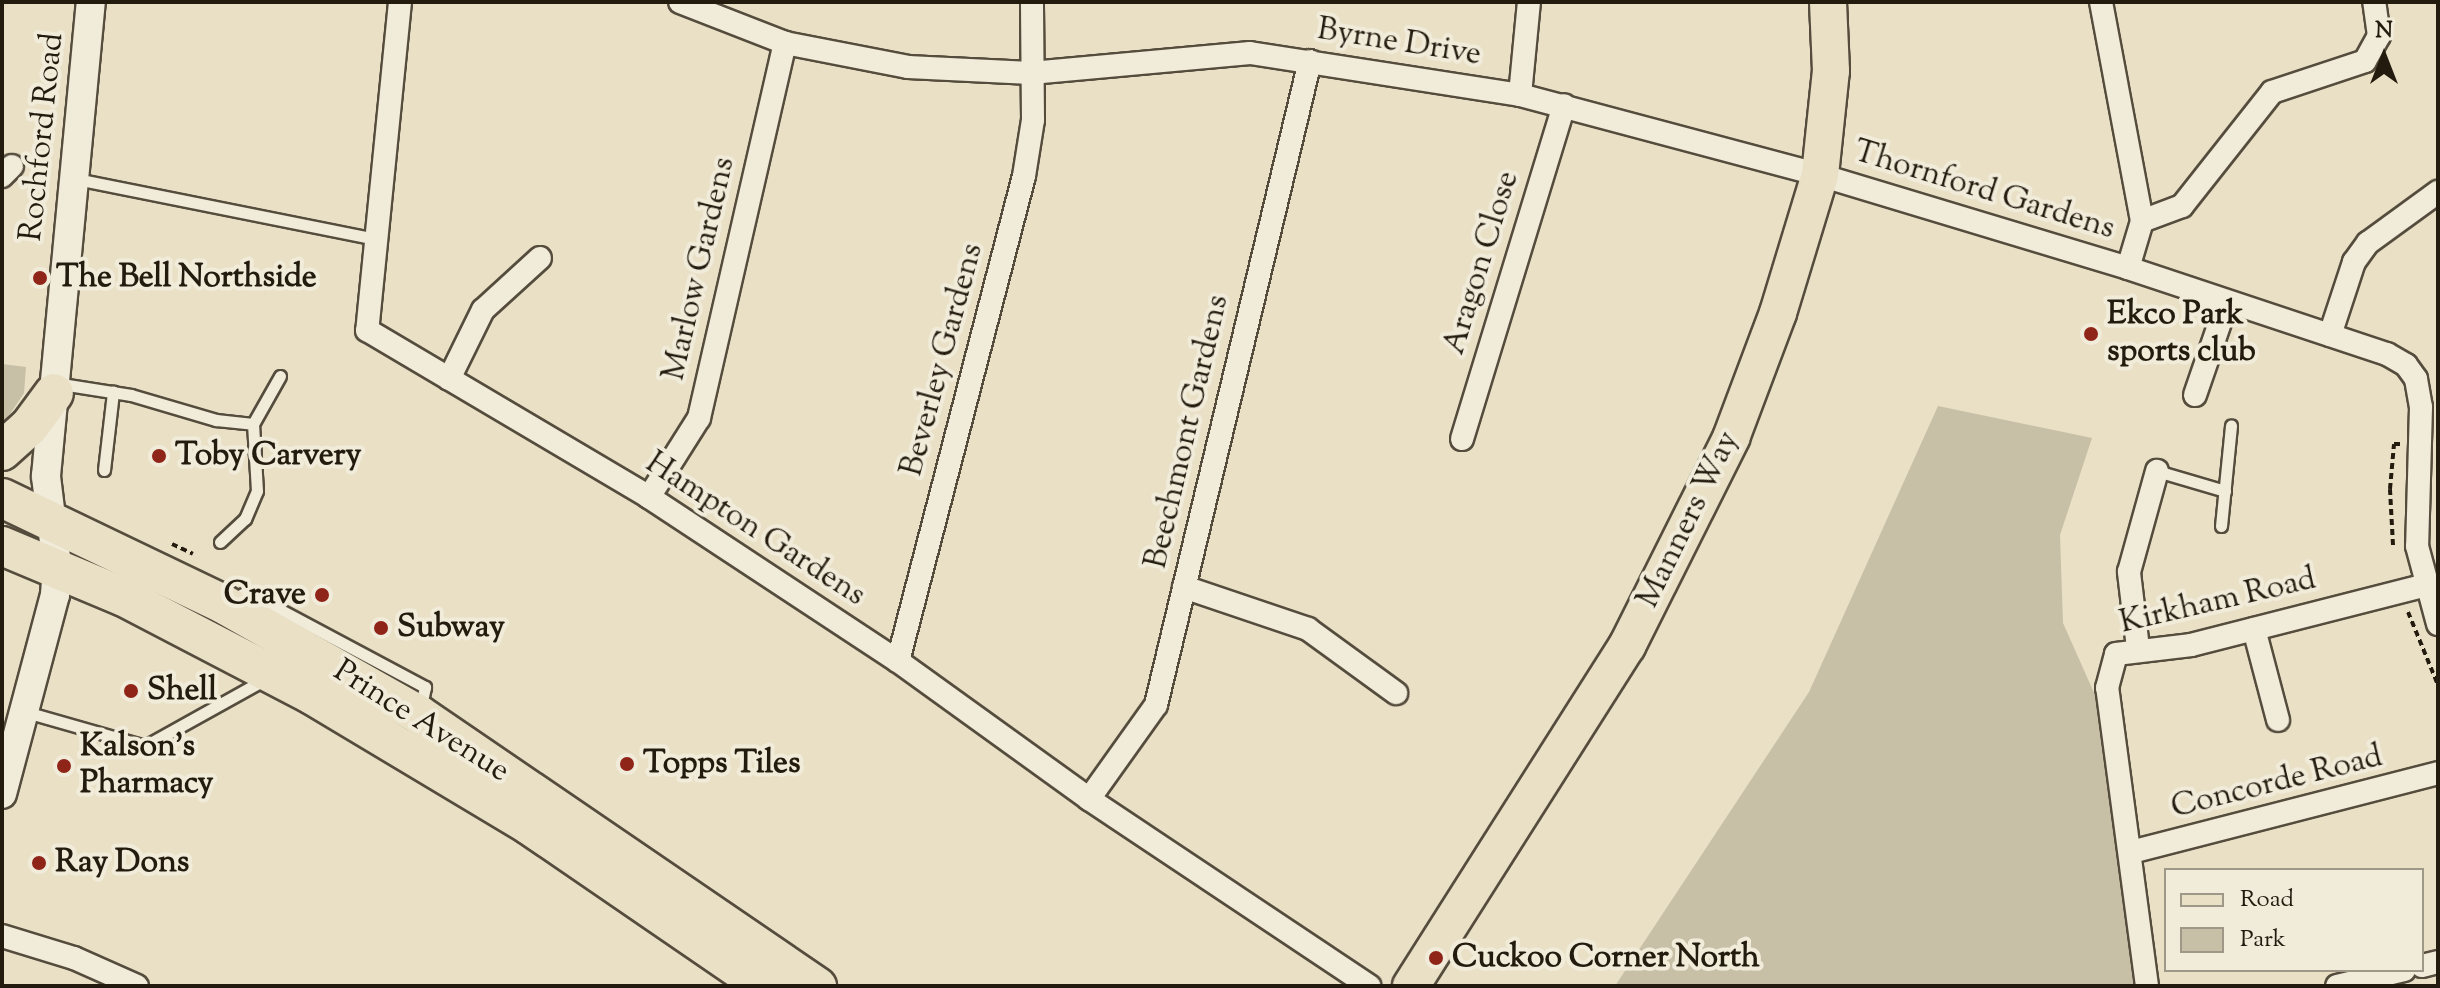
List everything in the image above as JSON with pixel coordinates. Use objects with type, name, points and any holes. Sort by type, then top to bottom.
[{"type":"highway","points":[[2,451],[29,427],[54,388]]},
{"type":"highway","name":"Prince Avenue","points":[[2,498],[54,546],[529,825],[764,986]]},
{"type":"highway","points":[[2,517],[35,530],[54,546]]},
{"type":"highway","name":"Prince Avenue","points":[[2,546],[54,546],[223,604],[419,715],[817,986]]},
{"type":"main road","name":"Manners Way","points":[[1411,986],[1457,908],[1576,731],[1667,570],[1736,424],[1778,313],[1820,175],[1831,71],[1828,2]]},
{"type":"street","name":"Rochford Road","points":[[2,794],[55,595],[54,546],[46,476],[91,2]]},
{"type":"street","name":"Hampton Gardens","points":[[400,2],[367,330],[649,497],[898,661],[1089,799],[1369,986]]},
{"type":"street","name":"Byrne Drive","points":[[680,2],[785,43],[908,67],[1031,73],[1250,53],[1310,61],[1520,95],[1820,175]]},
{"type":"street","name":"Beverley Gardens","points":[[898,661],[1024,176],[1033,120],[1032,2]]},
{"type":"street","points":[[1520,95],[1529,2]]},
{"type":"street","name":"Thornford Gardens","points":[[1820,175],[2128,268],[2142,221],[2101,2]]},
{"type":"street","name":"Thornford Gardens","points":[[2142,221],[2182,206],[2272,92],[2365,61],[2379,36],[2374,2]]},
{"type":"street","name":"Marlow Gardens","points":[[649,497],[699,418],[785,43]]},
{"type":"street","name":"Beechmont Gardens","points":[[1089,799],[1156,705],[1310,61]]},
{"type":"street","name":"Aragon Close","points":[[1462,439],[1564,105]]},
{"type":"street","points":[[2330,335],[2354,262],[2368,243],[2438,192]]},
{"type":"street","points":[[449,379],[483,310],[540,258]]},
{"type":"street","points":[[2128,268],[2330,335],[2406,365],[2430,405],[2428,445],[2415,512],[2426,585],[2438,624]]},
{"type":"street","points":[[2195,395],[2227,302]]},
{"type":"street","points":[[2138,648],[2129,572],[2157,471]]},
{"type":"street","name":"Kirkham Road","points":[[2147,986],[2107,674],[2116,654],[2138,648],[2183,646],[2426,585]]},
{"type":"street","points":[[1184,587],[1308,629],[1396,693]]},
{"type":"street","points":[[2254,629],[2278,720]]},
{"type":"street","name":"Concorde Road","points":[[2131,852],[2438,773]]},
{"type":"street","points":[[2,936],[74,958],[137,986]]},
{"type":"street","points":[[2337,986],[2373,982],[2399,972]]},
{"type":"lane","points":[[75,179],[376,239]]},
{"type":"lane","points":[[220,542],[245,519],[257,491],[253,424],[280,376]]},
{"type":"lane","points":[[54,388],[113,392],[216,420],[253,424]]},
{"type":"lane","points":[[104,470],[113,392]]},
{"type":"lane","points":[[2221,526],[2231,425]]},
{"type":"lane","points":[[2157,471],[2225,491]]},
{"type":"lane","points":[[26,712],[145,746],[236,691],[274,676]]},
{"type":"green space","points":[[2,364],[26,367],[24,393],[2,426]]},
{"type":"green space","points":[[1938,406],[2092,438],[2060,535],[2063,623],[2095,695],[2135,986],[1615,986],[1809,692]]},
{"type":"place","name":"The Bell Northside","points":[[40,278]]},
{"type":"place","name":"Ekco Park sports club","points":[[2091,334]]},
{"type":"place","name":"Toby Carvery","points":[[159,456]]},
{"type":"place","name":"Crave","points":[[322,595]]},
{"type":"place","name":"Subway","points":[[381,628]]},
{"type":"place","name":"Shell","points":[[131,691]]},
{"type":"place","name":"Topps Tiles","points":[[627,764]]},
{"type":"place","name":"Kalson's Pharmacy","points":[[64,766]]},
{"type":"place","name":"Ray Dons","points":[[39,863]]},
{"type":"place","name":"Cuckoo Corner North","points":[[1436,958]]}]
